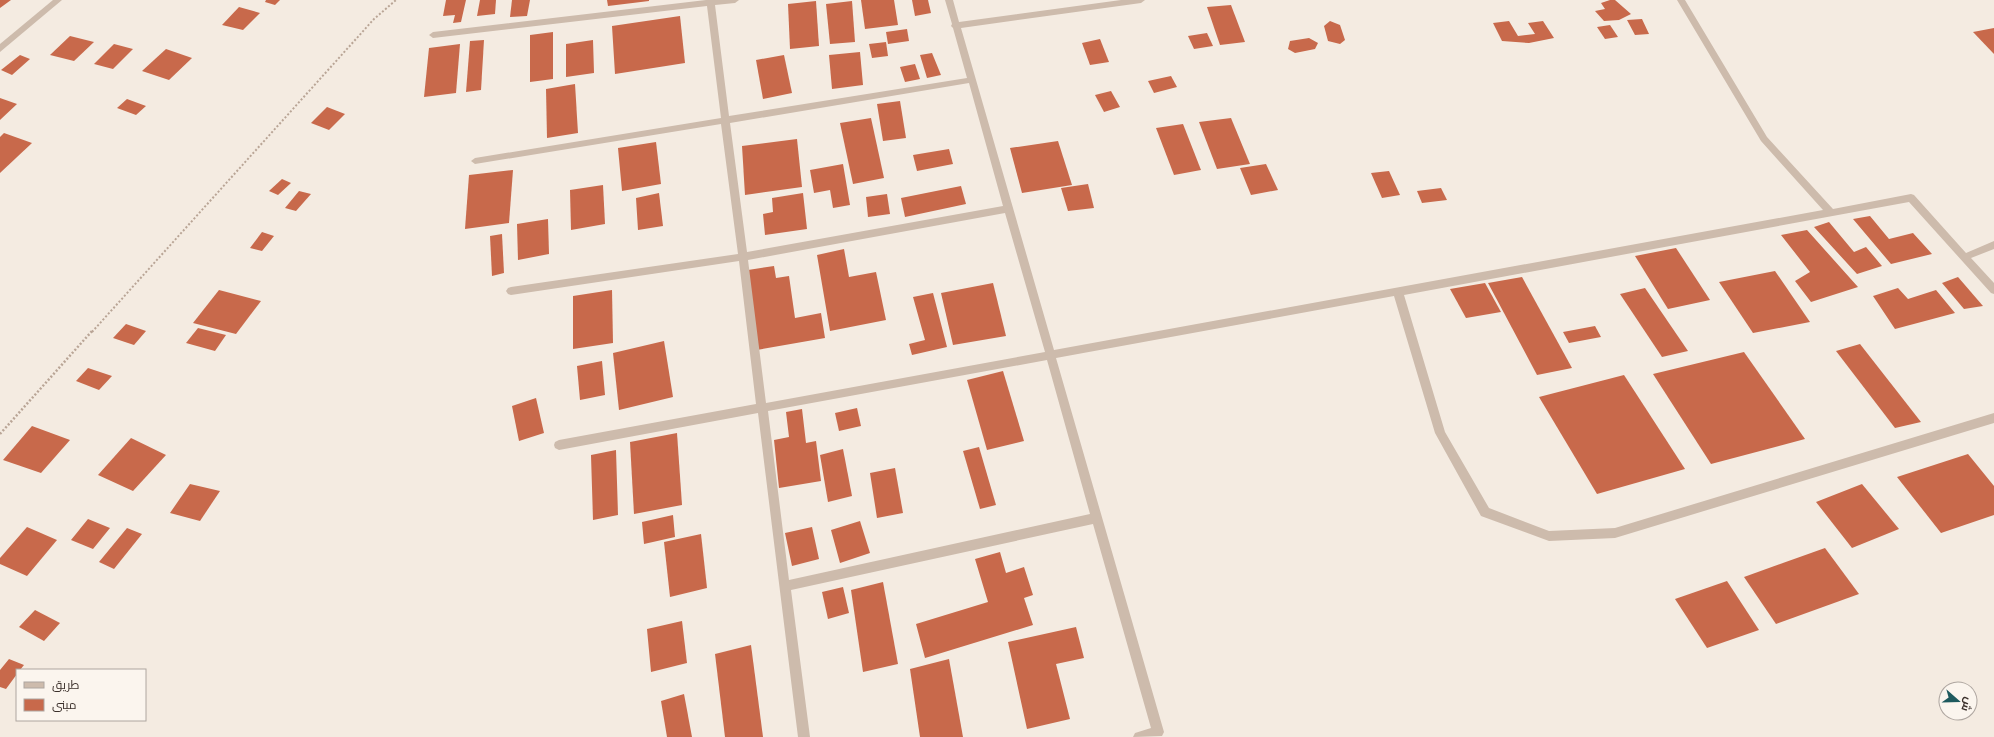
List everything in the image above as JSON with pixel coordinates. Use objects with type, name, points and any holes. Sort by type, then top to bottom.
[{"type":"street","points":[[0,49],[58,0]]},
{"type":"street","points":[[432,35],[710,1],[735,0]]},
{"type":"street","points":[[949,0],[955,26],[1049,356],[1158,732],[1139,737]]},
{"type":"street","points":[[955,26],[1141,0]]},
{"type":"street","points":[[1681,0],[1764,139],[1831,213]]},
{"type":"street","points":[[710,1],[804,737]]},
{"type":"street","points":[[475,161],[971,80]]},
{"type":"street","points":[[559,445],[1911,198],[1994,290]]},
{"type":"street","points":[[512,291],[743,257],[1008,209]]},
{"type":"street","points":[[1965,257],[1994,245]]},
{"type":"street","points":[[1398,292],[1440,433],[1485,512],[1549,536],[1615,533],[1994,418]]},
{"type":"street","points":[[785,586],[1097,518]]},
{"type":"path","points":[[0,434],[374,19],[396,0]]},
{"type":"building","points":[[0,0],[11,0],[0,8]]},
{"type":"building","points":[[266,0],[280,0],[275,5],[265,2]]},
{"type":"building","points":[[446,0],[466,0],[461,22],[453,23],[455,15],[443,16]]},
{"type":"building","points":[[480,0],[496,0],[495,14],[477,16]]},
{"type":"building","points":[[512,0],[530,0],[527,16],[510,17]]},
{"type":"building","points":[[607,0],[649,0],[649,1],[608,6]]},
{"type":"building","points":[[861,0],[894,0],[898,25],[865,29]]},
{"type":"building","points":[[912,0],[928,0],[931,13],[915,16]]},
{"type":"building","points":[[1615,0],[1631,14],[1619,20],[1604,21],[1595,11],[1605,9],[1601,3]]},
{"type":"building","points":[[816,1],[819,46],[790,49],[788,4]]},
{"type":"building","points":[[852,1],[855,42],[830,44],[826,4]]},
{"type":"building","points":[[1231,5],[1245,42],[1220,45],[1207,7]]},
{"type":"building","points":[[239,7],[260,13],[243,30],[222,25]]},
{"type":"building","points":[[680,16],[685,63],[615,74],[612,26]]},
{"type":"building","points":[[1642,19],[1649,34],[1635,35],[1627,20]]},
{"type":"building","points":[[1330,21],[1340,25],[1345,40],[1340,44],[1328,41],[1324,26]]},
{"type":"building","points":[[1509,21],[1518,36],[1535,34],[1528,23],[1543,21],[1554,38],[1529,43],[1502,41],[1493,23]]},
{"type":"building","points":[[1610,25],[1618,37],[1605,39],[1597,27]]},
{"type":"building","points":[[1994,28],[1994,54],[1973,32]]},
{"type":"building","points":[[907,29],[909,41],[888,44],[886,32]]},
{"type":"building","points":[[553,32],[553,79],[530,82],[530,35]]},
{"type":"building","points":[[1207,33],[1213,46],[1194,49],[1188,36]]},
{"type":"building","points":[[70,36],[94,42],[74,61],[50,55]]},
{"type":"building","points":[[1309,38],[1318,43],[1315,49],[1295,53],[1288,49],[1290,41]]},
{"type":"building","points":[[1100,39],[1109,62],[1090,65],[1082,43]]},
{"type":"building","points":[[484,40],[481,90],[466,92],[470,41]]},
{"type":"building","points":[[593,40],[594,73],[566,77],[566,44]]},
{"type":"building","points":[[886,42],[888,56],[872,58],[869,44]]},
{"type":"building","points":[[114,44],[133,49],[113,69],[94,64]]},
{"type":"building","points":[[460,44],[456,93],[424,97],[429,48]]},
{"type":"building","points":[[166,49],[192,58],[169,80],[142,71]]},
{"type":"building","points":[[860,52],[863,85],[832,89],[829,55]]},
{"type":"building","points":[[932,53],[941,75],[927,78],[920,55]]},
{"type":"building","points":[[20,55],[30,59],[12,75],[1,70]]},
{"type":"building","points":[[784,55],[792,93],[763,99],[756,60]]},
{"type":"building","points":[[915,64],[920,79],[905,82],[900,67]]},
{"type":"building","points":[[1171,76],[1177,87],[1154,93],[1148,81]]},
{"type":"building","points":[[575,84],[578,133],[547,138],[546,89]]},
{"type":"building","points":[[1111,91],[1120,107],[1104,112],[1095,95]]},
{"type":"building","points":[[0,98],[17,104],[0,120]]},
{"type":"building","points":[[127,99],[146,106],[136,115],[117,108]]},
{"type":"building","points":[[900,101],[906,138],[883,141],[877,104]]},
{"type":"building","points":[[327,107],[345,114],[329,130],[311,123]]},
{"type":"building","points":[[871,118],[884,178],[853,184],[840,123]]},
{"type":"building","points":[[1231,118],[1250,164],[1217,169],[1199,122]]},
{"type":"building","points":[[1183,124],[1201,170],[1174,175],[1156,128]]},
{"type":"building","points":[[4,133],[32,143],[0,173],[0,137]]},
{"type":"building","points":[[797,139],[802,187],[745,195],[742,146]]},
{"type":"building","points":[[1058,141],[1072,185],[1022,193],[1010,148]]},
{"type":"building","points":[[656,142],[661,184],[622,191],[618,148]]},
{"type":"building","points":[[949,149],[953,164],[917,171],[913,155]]},
{"type":"building","points":[[843,164],[850,205],[833,208],[830,190],[814,193],[810,170]]},
{"type":"building","points":[[1266,164],[1278,190],[1251,195],[1240,168]]},
{"type":"building","points":[[513,170],[509,223],[465,229],[469,175]]},
{"type":"building","points":[[1389,171],[1400,195],[1382,198],[1371,173]]},
{"type":"building","points":[[282,179],[291,183],[278,195],[269,191]]},
{"type":"building","points":[[1088,184],[1094,208],[1068,211],[1061,188]]},
{"type":"building","points":[[603,185],[605,224],[571,230],[570,190]]},
{"type":"building","points":[[961,186],[966,204],[905,217],[901,198]]},
{"type":"building","points":[[1441,188],[1447,200],[1422,203],[1417,191]]},
{"type":"building","points":[[299,191],[311,194],[296,211],[285,208]]},
{"type":"building","points":[[659,193],[663,226],[638,230],[636,198]]},
{"type":"building","points":[[803,193],[807,229],[765,235],[763,214],[773,212],[772,198]]},
{"type":"building","points":[[887,194],[890,214],[868,217],[866,197]]},
{"type":"building","points":[[1870,216],[1889,239],[1913,233],[1932,254],[1891,264],[1853,219]]},
{"type":"building","points":[[548,219],[549,254],[518,260],[517,224]]},
{"type":"building","points":[[1829,222],[1854,252],[1866,247],[1882,266],[1857,274],[1814,227]]},
{"type":"building","points":[[1807,230],[1858,287],[1811,302],[1795,281],[1810,272],[1781,235]]},
{"type":"building","points":[[262,232],[274,236],[262,251],[250,248]]},
{"type":"building","points":[[502,234],[504,273],[492,276],[490,236]]},
{"type":"building","points":[[1676,248],[1710,300],[1668,309],[1635,256]]},
{"type":"building","points":[[844,249],[849,277],[876,272],[886,320],[830,331],[817,255]]},
{"type":"building","points":[[774,266],[776,278],[789,276],[795,318],[821,313],[825,338],[757,350],[748,270]]},
{"type":"building","points":[[1775,271],[1810,322],[1753,333],[1719,282]]},
{"type":"building","points":[[1522,277],[1572,368],[1537,375],[1488,283]]},
{"type":"building","points":[[1958,277],[1983,306],[1964,309],[1942,283]]},
{"type":"building","points":[[993,283],[1006,336],[953,345],[941,293]]},
{"type":"building","points":[[1485,283],[1501,312],[1466,318],[1450,289]]},
{"type":"building","points":[[1645,288],[1688,351],[1662,357],[1620,294]]},
{"type":"building","points":[[1898,288],[1908,299],[1936,290],[1955,313],[1895,329],[1873,296]]},
{"type":"building","points":[[219,290],[261,301],[236,334],[193,323]]},
{"type":"building","points":[[612,290],[613,343],[573,349],[573,296]]},
{"type":"building","points":[[933,293],[947,347],[912,355],[909,344],[925,340],[913,297]]},
{"type":"building","points":[[126,324],[146,331],[134,345],[113,338]]},
{"type":"building","points":[[1595,326],[1601,337],[1569,343],[1563,332]]},
{"type":"building","points":[[198,328],[226,335],[215,351],[186,343]]},
{"type":"building","points":[[664,341],[673,397],[619,410],[613,353]]},
{"type":"building","points":[[1860,344],[1921,422],[1895,428],[1836,351]]},
{"type":"building","points":[[1744,352],[1805,439],[1711,464],[1653,374]]},
{"type":"building","points":[[602,361],[605,395],[580,400],[577,366]]},
{"type":"building","points":[[88,368],[112,376],[99,390],[76,381]]},
{"type":"building","points":[[1003,371],[1024,441],[987,450],[967,380]]},
{"type":"building","points":[[1624,375],[1685,469],[1597,494],[1539,397]]},
{"type":"building","points":[[536,398],[544,433],[519,441],[512,406]]},
{"type":"building","points":[[857,408],[861,426],[839,431],[835,413]]},
{"type":"building","points":[[802,409],[806,443],[816,441],[821,481],[779,488],[774,440],[789,437],[786,412]]},
{"type":"building","points":[[32,426],[70,440],[41,473],[3,460]]},
{"type":"building","points":[[677,433],[682,505],[634,514],[630,442]]},
{"type":"building","points":[[131,438],[166,455],[133,491],[98,475]]},
{"type":"building","points":[[979,447],[996,505],[980,509],[963,451]]},
{"type":"building","points":[[843,449],[852,496],[828,502],[820,455]]},
{"type":"building","points":[[616,450],[618,515],[593,520],[591,455]]},
{"type":"building","points":[[1968,454],[1994,486],[1994,515],[1941,533],[1897,477]]},
{"type":"building","points":[[895,468],[903,513],[877,518],[870,473]]},
{"type":"building","points":[[190,484],[220,491],[200,521],[170,513]]},
{"type":"building","points":[[1862,484],[1899,529],[1852,548],[1816,502]]},
{"type":"building","points":[[673,515],[675,537],[644,544],[642,522]]},
{"type":"building","points":[[88,519],[110,528],[93,549],[71,540]]},
{"type":"building","points":[[860,521],[870,553],[840,563],[831,530]]},
{"type":"building","points":[[27,527],[57,540],[27,576],[0,564],[0,558]]},
{"type":"building","points":[[812,527],[819,559],[792,566],[785,533]]},
{"type":"building","points":[[127,528],[142,534],[114,569],[99,562]]},
{"type":"building","points":[[701,534],[707,588],[670,597],[664,542]]},
{"type":"building","points":[[1825,548],[1859,594],[1776,624],[1744,577]]},
{"type":"building","points":[[1000,552],[1006,573],[1024,567],[1033,595],[1024,598],[1033,625],[925,658],[916,624],[988,602],[975,559]]},
{"type":"building","points":[[1727,581],[1759,630],[1707,648],[1675,599]]},
{"type":"building","points":[[883,582],[898,664],[863,672],[851,590]]},
{"type":"building","points":[[843,587],[849,613],[828,619],[822,592]]},
{"type":"building","points":[[35,610],[60,623],[44,641],[19,627]]},
{"type":"building","points":[[682,621],[687,663],[651,672],[647,629]]},
{"type":"building","points":[[1076,627],[1084,658],[1056,664],[1070,719],[1027,729],[1008,642]]},
{"type":"building","points":[[751,645],[763,737],[725,737],[715,654]]},
{"type":"building","points":[[9,659],[24,665],[21,669],[16,669],[16,675],[6,689],[0,687],[0,670]]},
{"type":"building","points":[[949,659],[963,737],[920,737],[910,669]]},
{"type":"building","points":[[684,694],[692,737],[667,737],[661,701]]}]
